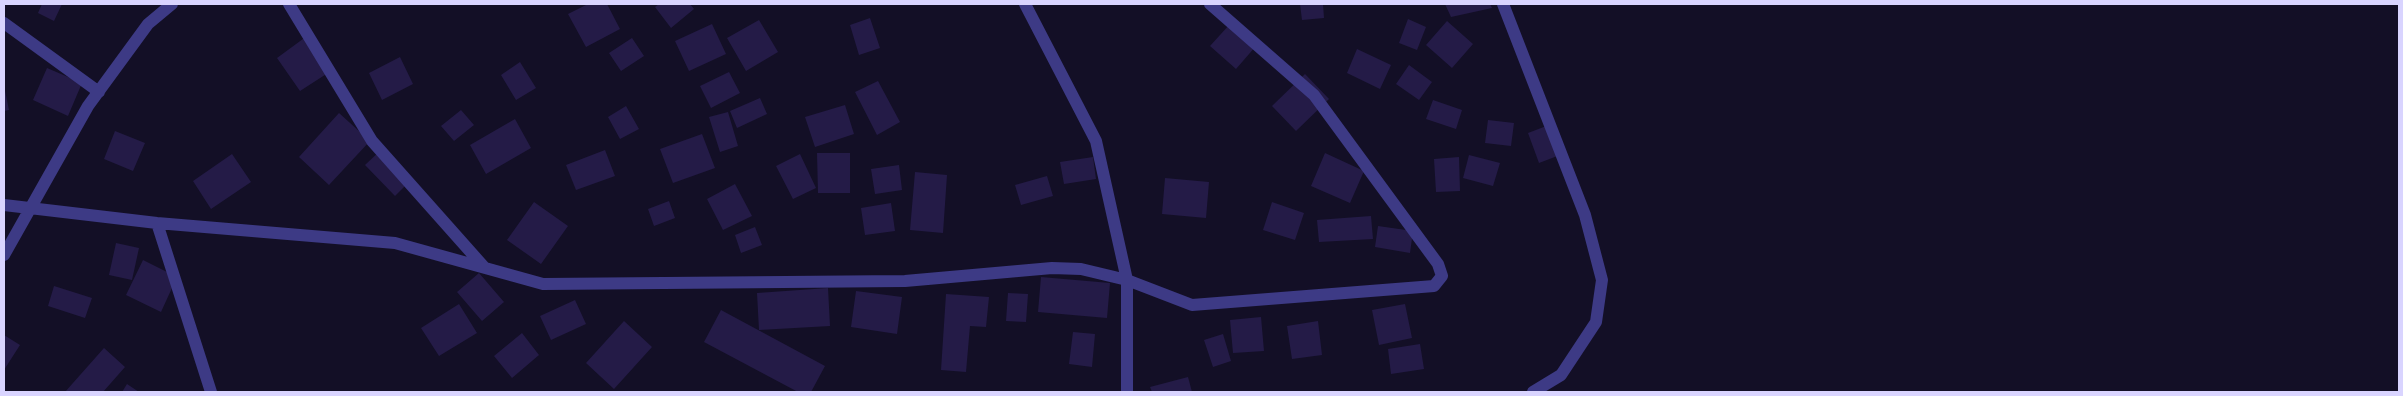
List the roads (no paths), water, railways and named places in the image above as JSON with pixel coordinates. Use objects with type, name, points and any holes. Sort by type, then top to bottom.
[{"type":"street","points":[[4,255],[30,207],[99,92],[148,24],[172,4]]},
{"type":"street","points":[[289,4],[372,141],[484,267]]},
{"type":"street","points":[[1026,4],[1096,141],[1127,280],[1127,392]]},
{"type":"street","points":[[4,205],[157,223],[395,243],[543,284],[905,281],[1052,268],[1081,269],[1127,280],[1192,305],[1434,286],[1442,276],[1438,264],[1314,95],[1210,4]]},
{"type":"street","points":[[1503,4],[1585,215],[1602,280],[1596,322],[1561,375],[1533,392]]},
{"type":"street","points":[[4,23],[99,92]]},
{"type":"street","points":[[157,223],[211,392]]}]
